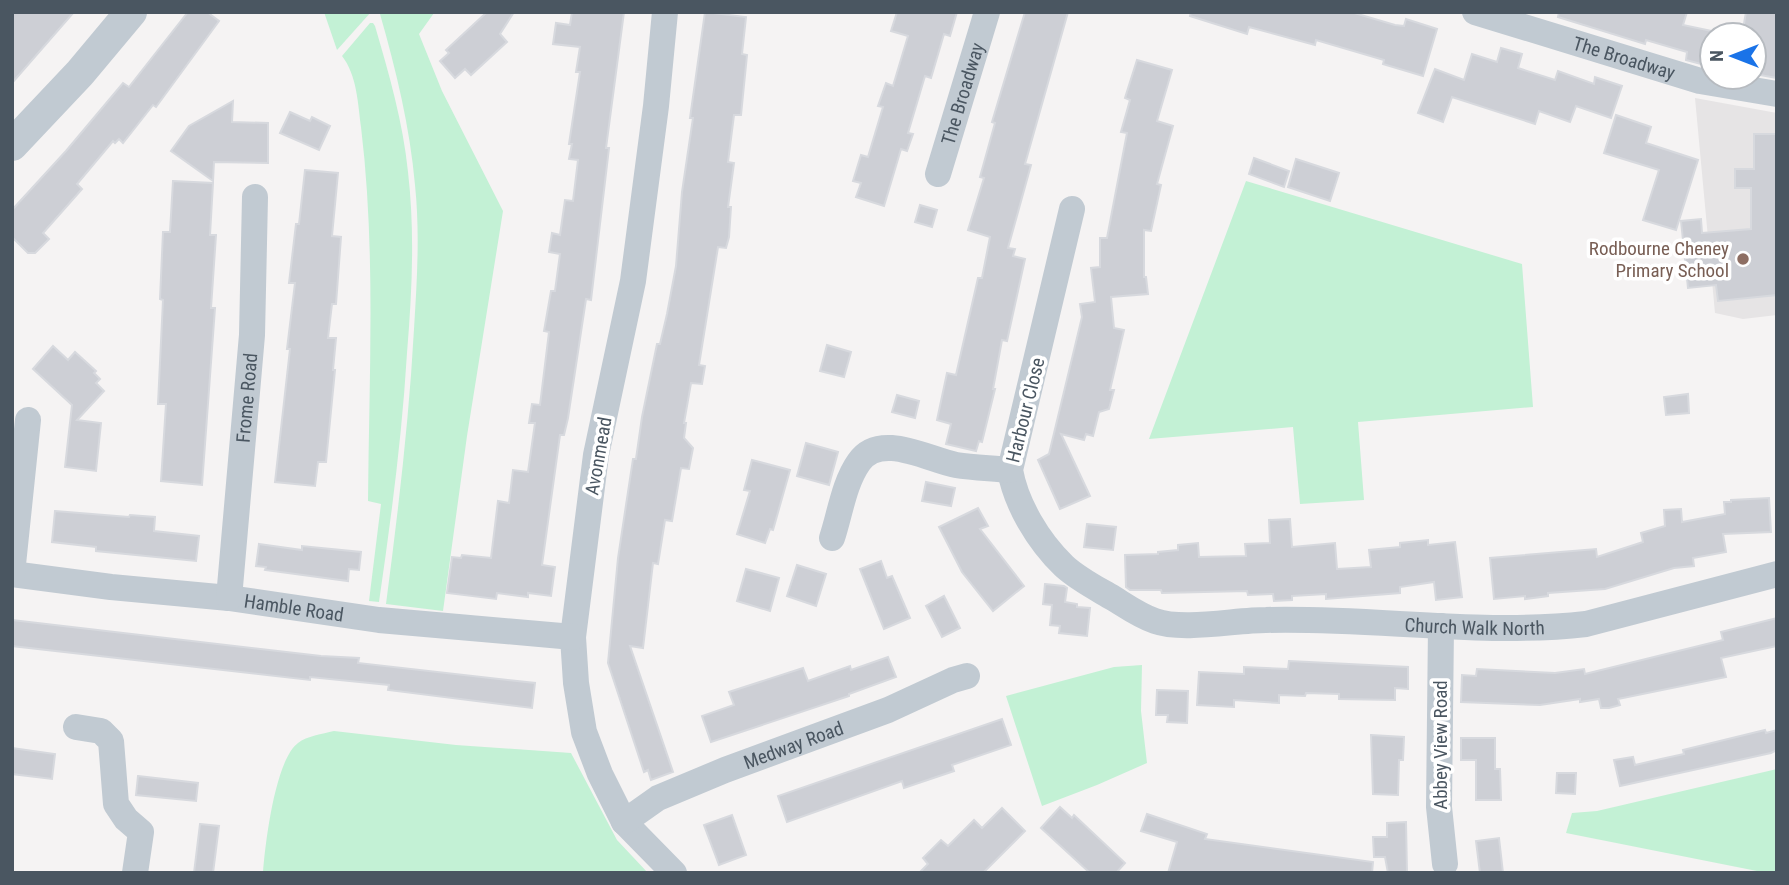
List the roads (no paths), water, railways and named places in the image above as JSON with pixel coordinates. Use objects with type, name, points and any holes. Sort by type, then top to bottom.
[{"type":"street","points":[[12,145],[80,73],[131,12]]},
{"type":"street","name":"Avonmead","points":[[665,12],[656,106],[633,281],[596,455],[573,637],[576,683],[584,732],[600,774],[624,822],[674,873]]},
{"type":"street","name":"The Broadway","points":[[938,174],[987,12]]},
{"type":"street","name":"The Broadway","points":[[1475,12],[1700,81],[1777,94]]},
{"type":"street","name":"Frome Road","points":[[229,598],[252,335],[255,197]]},
{"type":"street","name":"Harbour Close","points":[[1072,209],[1010,470],[1013,484],[1023,509],[1065,567],[1135,611],[1166,624]]},
{"type":"street","points":[[12,574],[28,419]]},
{"type":"street","points":[[832,538],[851,477],[860,461],[871,452],[896,448],[959,466],[1010,470]]},
{"type":"street","name":"Hamble Road","points":[[12,574],[229,598],[379,620],[573,637]]},
{"type":"street","name":"Church Walk North","points":[[1166,624],[1267,620],[1540,628],[1586,624],[1777,574]]},
{"type":"street","name":"Abbey View Road","points":[[1441,626],[1438,714],[1440,807],[1445,864]]},
{"type":"street","name":"Medway Road","points":[[624,822],[658,798],[725,770],[888,710],[967,676]]},
{"type":"street","points":[[76,727],[101,731],[111,741],[116,804],[126,819],[141,832],[135,873]]},
{"type":"place","name":"Rodbourne Cheney Primary School","points":[[1743,259]]}]
